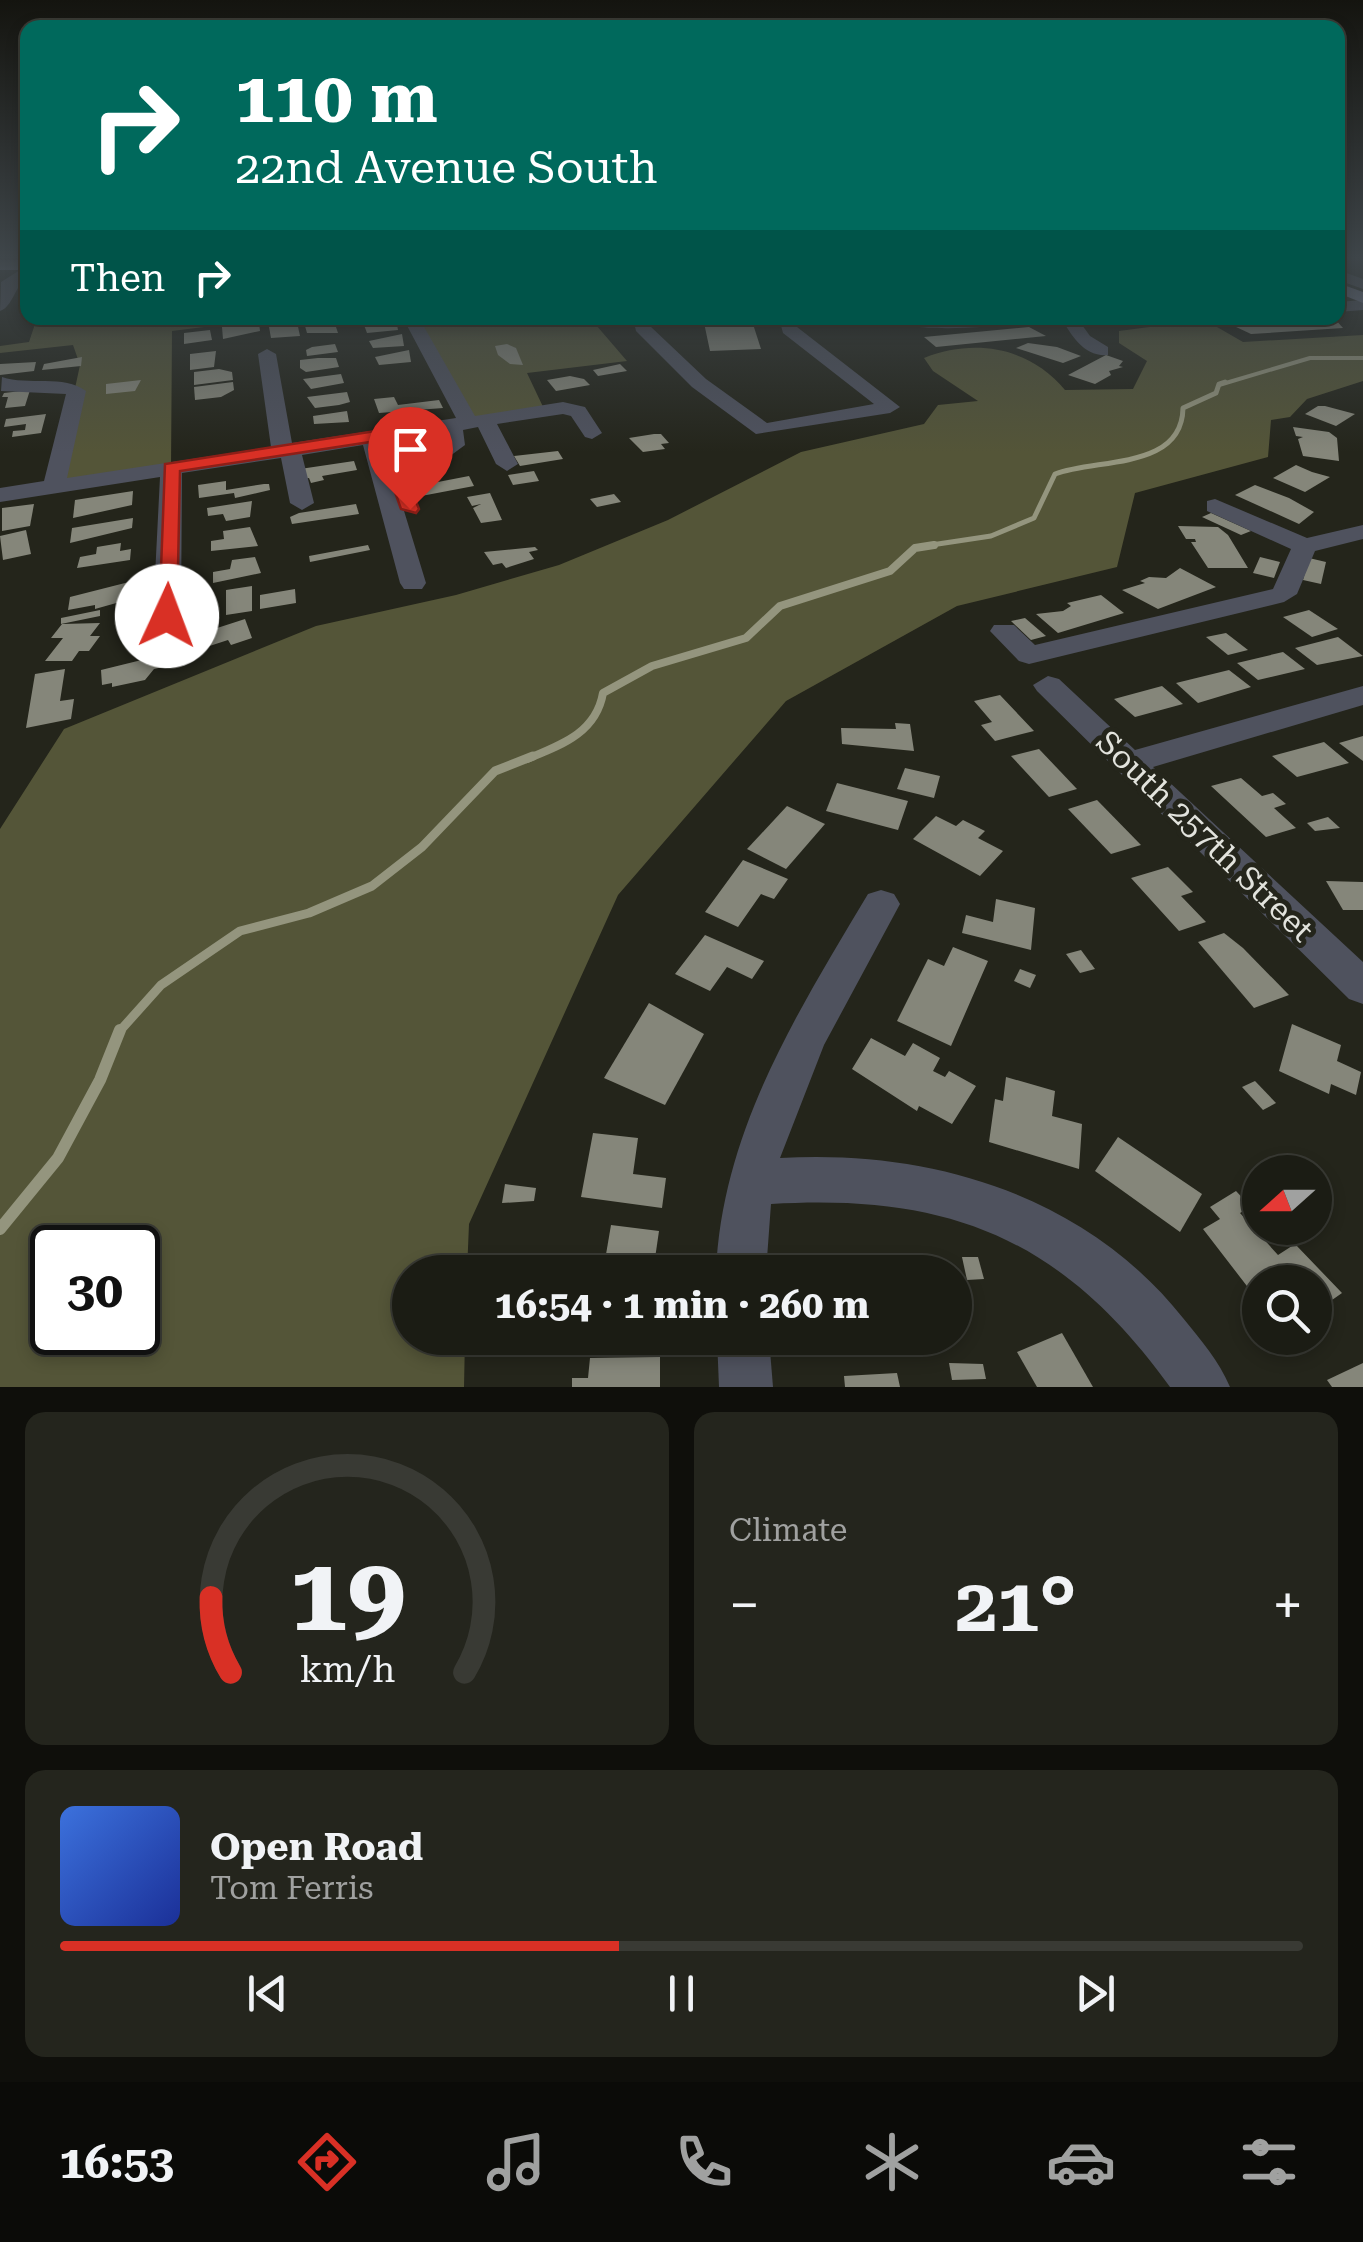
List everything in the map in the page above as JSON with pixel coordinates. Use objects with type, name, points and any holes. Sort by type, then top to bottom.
[{"type":"street","points":[[415,325],[468,422],[507,464]]},
{"type":"street","points":[[642,325],[699,383],[763,430],[890,407],[788,325]]},
{"type":"street","points":[[1074,325],[1084,340],[1102,351]]},
{"type":"street","points":[[267,354],[286,449],[302,503]]},
{"type":"street","points":[[2,383],[10,389],[61,386],[76,391],[54,486]]},
{"type":"street","points":[[0,495],[570,408],[578,411],[592,433]]},
{"type":"street","points":[[446,453],[468,422]]},
{"type":"street","points":[[377,436],[424,546]]},
{"type":"street","points":[[377,436],[412,584]]},
{"type":"street","points":[[167,616],[171,468]]},
{"type":"street","points":[[1215,506],[1305,546],[1363,532]]},
{"type":"street","points":[[1004,631],[1029,655],[1284,594],[1305,546]]},
{"type":"street","name":"South 257th Street","points":[[1048,685],[1363,987]]},
{"type":"street","points":[[1130,763],[1363,696]]},
{"type":"street","points":[[743,1255],[750,1183],[779,1088],[880,904]]},
{"type":"street","points":[[750,1183],[821,1176],[925,1190],[1008,1215],[1079,1252],[1116,1282],[1204,1387]]},
{"type":"street","points":[[744,1355],[746,1387]]},
{"type":"green space","points":[[35,325],[220,325],[172,331],[171,468],[54,486],[80,365],[73,345],[0,353],[0,346],[29,342]]},
{"type":"green space","points":[[415,325],[596,325],[627,361],[527,373],[545,411],[468,422]]},
{"type":"green space","points":[[1198,325],[1217,327],[1243,342],[1363,335],[1363,381],[1307,399],[1290,417],[1271,420],[1268,457],[1135,493],[1117,567],[957,606],[786,701],[618,895],[469,1224],[468,1255],[392,1255],[392,1355],[465,1355],[464,1387],[0,1387],[0,829],[64,729],[316,626],[456,595],[559,565],[668,520],[801,452],[924,424],[938,405],[978,401],[933,371],[924,358],[962,349],[1000,350],[1035,364],[1065,390],[1133,389],[1147,361],[1119,343],[1119,331]]},
{"type":"building","points":[[259,325],[260,331],[223,339],[222,327]]},
{"type":"building","points":[[298,325],[300,336],[271,338],[269,327]]},
{"type":"building","points":[[305,325],[335,325],[338,333],[307,333]]},
{"type":"building","points":[[364,325],[397,325],[398,330],[367,333]]},
{"type":"building","points":[[704,325],[753,325],[761,349],[710,351]]},
{"type":"building","points":[[1340,325],[1343,328],[1251,334],[1234,326]]},
{"type":"building","points":[[1029,327],[1046,336],[936,347],[924,337]]},
{"type":"building","points":[[210,330],[212,340],[184,344],[184,333]]},
{"type":"building","points":[[402,334],[404,346],[373,348],[369,341]]},
{"type":"building","points":[[1028,343],[1057,347],[1081,356],[1063,363],[1016,348]]},
{"type":"building","points":[[335,344],[338,352],[307,356],[306,350],[312,347]]},
{"type":"building","points":[[507,344],[516,348],[523,365],[510,364],[498,355],[495,346]]},
{"type":"building","points":[[409,350],[411,362],[379,365],[375,357]]},
{"type":"building","points":[[216,351],[214,367],[190,370],[190,354]]},
{"type":"building","points":[[1106,355],[1123,361],[1119,366],[1123,367],[1109,371],[1111,375],[1095,384],[1068,375]]},
{"type":"building","points":[[82,357],[81,366],[42,370],[44,364]]},
{"type":"building","points":[[336,358],[339,367],[306,372],[300,368],[300,360]]},
{"type":"building","points":[[36,362],[34,371],[0,375],[0,364]]},
{"type":"building","points":[[620,364],[627,371],[598,376],[593,370]]},
{"type":"building","points":[[194,372],[232,372],[233,380],[194,385]]},
{"type":"building","points":[[341,374],[344,383],[311,389],[303,379]]},
{"type":"building","points":[[570,376],[584,379],[590,385],[556,391],[547,380]]},
{"type":"building","points":[[141,380],[135,391],[106,394],[106,384]]},
{"type":"building","points":[[233,382],[234,390],[221,397],[195,400],[194,387]]},
{"type":"building","points":[[30,390],[25,406],[5,408],[8,397],[2,397],[4,393]]},
{"type":"building","points":[[347,392],[350,402],[315,408],[307,397]]},
{"type":"building","points":[[394,397],[398,405],[439,400],[443,408],[379,413],[374,399]]},
{"type":"building","points":[[1318,406],[1355,414],[1336,426],[1305,414]]},
{"type":"building","points":[[347,411],[349,422],[314,424],[313,416]]},
{"type":"building","points":[[46,414],[41,433],[12,437],[13,431],[25,430],[26,424],[4,427],[6,419]]},
{"type":"building","points":[[1293,427],[1329,432],[1337,438],[1339,461],[1303,456],[1298,439],[1303,437],[1296,436]]},
{"type":"building","points":[[661,434],[669,443],[661,444],[665,449],[643,452],[629,438]]},
{"type":"building","points":[[432,449],[437,461],[410,469],[403,454]]},
{"type":"building","points":[[558,451],[563,459],[520,466],[514,456]]},
{"type":"building","points":[[354,461],[357,470],[322,476],[324,480],[311,483],[309,478],[303,479],[300,469]]},
{"type":"building","points":[[1296,465],[1330,477],[1305,492],[1273,478]]},
{"type":"building","points":[[534,471],[539,481],[513,485],[508,475]]},
{"type":"building","points":[[469,476],[474,486],[416,497],[412,487]]},
{"type":"building","points":[[226,481],[226,490],[269,484],[270,490],[235,498],[234,493],[199,498],[198,485]]},
{"type":"building","points":[[1255,485],[1314,512],[1299,524],[1235,495]]},
{"type":"building","points":[[133,491],[132,505],[73,518],[75,500]]},
{"type":"building","points":[[490,493],[502,520],[481,523],[473,508],[481,504],[472,506],[467,497]]},
{"type":"building","points":[[614,494],[621,502],[597,507],[590,499]]},
{"type":"building","points":[[252,501],[250,517],[226,521],[223,514],[208,516],[207,508]]},
{"type":"building","points":[[34,504],[30,526],[2,531],[2,508]]},
{"type":"building","points":[[356,504],[359,514],[292,524],[290,517],[299,513]]},
{"type":"building","points":[[1211,513],[1251,531],[1241,535],[1202,517]]},
{"type":"building","points":[[133,518],[132,528],[70,543],[72,528]]},
{"type":"building","points":[[1178,526],[1218,527],[1228,535],[1248,568],[1208,568],[1191,542],[1195,539],[1186,539]]},
{"type":"building","points":[[250,527],[258,546],[211,551],[211,541],[224,539],[223,531]]},
{"type":"building","points":[[26,530],[31,554],[3,560],[0,536]]},
{"type":"building","points":[[121,543],[120,551],[131,549],[130,560],[77,568],[80,557],[96,554],[97,547]]},
{"type":"building","points":[[368,545],[370,550],[310,562],[309,556]]},
{"type":"building","points":[[535,547],[538,550],[529,552],[534,559],[506,568],[502,563],[493,565],[484,552]]},
{"type":"building","points":[[255,557],[261,573],[213,583],[213,572],[230,569],[232,560]]},
{"type":"building","points":[[1260,557],[1280,562],[1274,578],[1253,573]]},
{"type":"building","points":[[1309,558],[1326,562],[1321,584],[1303,580]]},
{"type":"building","points":[[1180,568],[1216,587],[1158,609],[1122,590],[1145,583],[1140,581],[1149,577],[1166,578]]},
{"type":"building","points":[[129,582],[127,600],[95,609],[95,605],[68,610],[70,597]]},
{"type":"building","points":[[252,586],[252,611],[226,615],[226,590]]},
{"type":"building","points":[[295,589],[296,603],[260,609],[260,595]]},
{"type":"building","points":[[1101,595],[1124,613],[1058,633],[1036,614],[1063,611],[1071,606],[1067,603]]},
{"type":"building","points":[[100,610],[100,616],[61,624],[61,618]]},
{"type":"building","points":[[1309,610],[1338,629],[1312,637],[1283,617]]},
{"type":"building","points":[[1025,618],[1046,636],[1031,640],[1011,621]]},
{"type":"building","points":[[245,619],[252,638],[231,645],[228,640],[188,653],[180,640]]},
{"type":"building","points":[[100,623],[90,636],[100,636],[89,651],[79,651],[72,661],[45,661],[63,638],[51,638],[62,624]]},
{"type":"building","points":[[1226,633],[1248,650],[1228,655],[1206,637]]},
{"type":"building","points":[[1338,637],[1363,656],[1317,665],[1295,648]]},
{"type":"building","points":[[174,652],[176,664],[154,669],[145,680],[112,687],[112,683],[102,685],[101,670]]},
{"type":"building","points":[[1283,652],[1305,669],[1258,680],[1237,663]]},
{"type":"building","points":[[65,669],[60,701],[74,699],[71,719],[26,728],[35,674]]},
{"type":"building","points":[[1229,670],[1251,687],[1198,703],[1176,683]]},
{"type":"building","points":[[1162,686],[1183,704],[1135,717],[1114,699]]},
{"type":"building","points":[[1000,695],[1034,731],[995,741],[981,725],[992,722],[974,701]]},
{"type":"building","points":[[895,723],[910,724],[914,751],[842,744],[841,728],[896,729]]},
{"type":"building","points":[[1363,736],[1363,761],[1339,743]]},
{"type":"building","points":[[1324,742],[1349,763],[1297,777],[1272,756]]},
{"type":"building","points":[[1039,749],[1077,789],[1049,797],[1011,756]]},
{"type":"building","points":[[905,768],[940,776],[934,798],[897,789]]},
{"type":"building","points":[[1241,778],[1262,796],[1273,793],[1286,804],[1274,808],[1296,828],[1266,837],[1211,786]]},
{"type":"building","points":[[837,783],[908,801],[898,830],[826,811]]},
{"type":"building","points":[[1097,800],[1141,845],[1111,854],[1068,809]]},
{"type":"building","points":[[787,806],[825,824],[786,869],[747,849]]},
{"type":"building","points":[[936,816],[956,826],[963,820],[985,831],[978,838],[1003,851],[980,876],[913,839]]},
{"type":"building","points":[[1328,817],[1340,828],[1315,831],[1307,823]]},
{"type":"building","points":[[743,860],[788,879],[774,899],[761,894],[738,927],[705,912]]},
{"type":"building","points":[[1168,867],[1193,892],[1181,896],[1206,922],[1179,931],[1131,878]]},
{"type":"building","points":[[1326,881],[1363,882],[1363,910],[1343,910]]},
{"type":"building","points":[[996,899],[1035,908],[1031,950],[962,933],[966,915],[993,922]]},
{"type":"building","points":[[1224,933],[1289,995],[1254,1008],[1198,942]]},
{"type":"building","points":[[705,935],[764,961],[752,979],[727,967],[710,991],[675,974]]},
{"type":"building","points":[[953,947],[988,961],[951,1046],[897,1021],[928,959],[944,966]]},
{"type":"building","points":[[1081,950],[1095,969],[1080,973],[1066,954]]},
{"type":"building","points":[[1020,969],[1036,975],[1030,988],[1014,981]]},
{"type":"building","points":[[649,1003],[704,1034],[665,1105],[604,1078]]},
{"type":"building","points":[[1292,1024],[1341,1045],[1337,1061],[1361,1072],[1356,1095],[1331,1084],[1329,1094],[1279,1071]]},
{"type":"building","points":[[871,1038],[905,1056],[913,1043],[940,1058],[933,1071],[945,1077],[949,1071],[976,1086],[952,1124],[919,1106],[917,1111],[852,1069]]},
{"type":"building","points":[[1006,1077],[1055,1091],[1052,1116],[1082,1124],[1079,1169],[989,1142],[995,1099],[1003,1101]]},
{"type":"building","points":[[1255,1081],[1276,1103],[1263,1110],[1242,1087]]},
{"type":"building","points":[[593,1133],[638,1138],[633,1174],[666,1178],[662,1208],[581,1197]]},
{"type":"building","points":[[1118,1137],[1202,1194],[1180,1232],[1095,1171]]},
{"type":"building","points":[[505,1184],[536,1188],[534,1201],[502,1203]]},
{"type":"building","points":[[1236,1191],[1242,1197],[1242,1245],[1269,1245],[1278,1255],[1296,1245],[1315,1265],[1242,1265],[1242,1280],[1203,1229],[1220,1219],[1210,1207]]},
{"type":"building","points":[[611,1225],[659,1231],[655,1255],[606,1255]]},
{"type":"building","points":[[972,1257],[978,1257],[984,1279],[972,1280]]},
{"type":"building","points":[[1332,1283],[1342,1293],[1332,1300]]},
{"type":"building","points":[[1062,1333],[1093,1387],[1037,1387],[1017,1352]]},
{"type":"building","points":[[835,1355],[888,1356],[835,1357]]},
{"type":"building","points":[[660,1357],[660,1387],[572,1387],[572,1378],[588,1378],[590,1358]]},
{"type":"building","points":[[949,1363],[983,1364],[986,1379],[952,1380]]},
{"type":"building","points":[[1363,1363],[1363,1387],[1332,1387],[1327,1380]]},
{"type":"building","points":[[897,1373],[900,1387],[845,1387],[844,1376]]},
{"type":"waterway","points":[[1219,385],[1310,358],[1363,358]]},
{"type":"waterway","points":[[918,547],[991,536],[1034,518],[1055,474],[1153,452],[1169,442],[1179,428],[1183,408],[1216,393],[1219,384],[1225,382]]},
{"type":"waterway","points":[[527,759],[575,736],[593,718],[603,693],[652,666],[746,638],[780,606],[890,571],[915,548],[934,545]]},
{"type":"waterway","points":[[119,1031],[161,985],[240,931],[309,913],[372,886],[422,847],[495,771],[533,756]]},
{"type":"waterway","points":[[0,1229],[58,1158],[100,1080],[119,1031]]},
{"type":"route","points":[[167,616],[171,468],[382,435],[410,509]]}]
